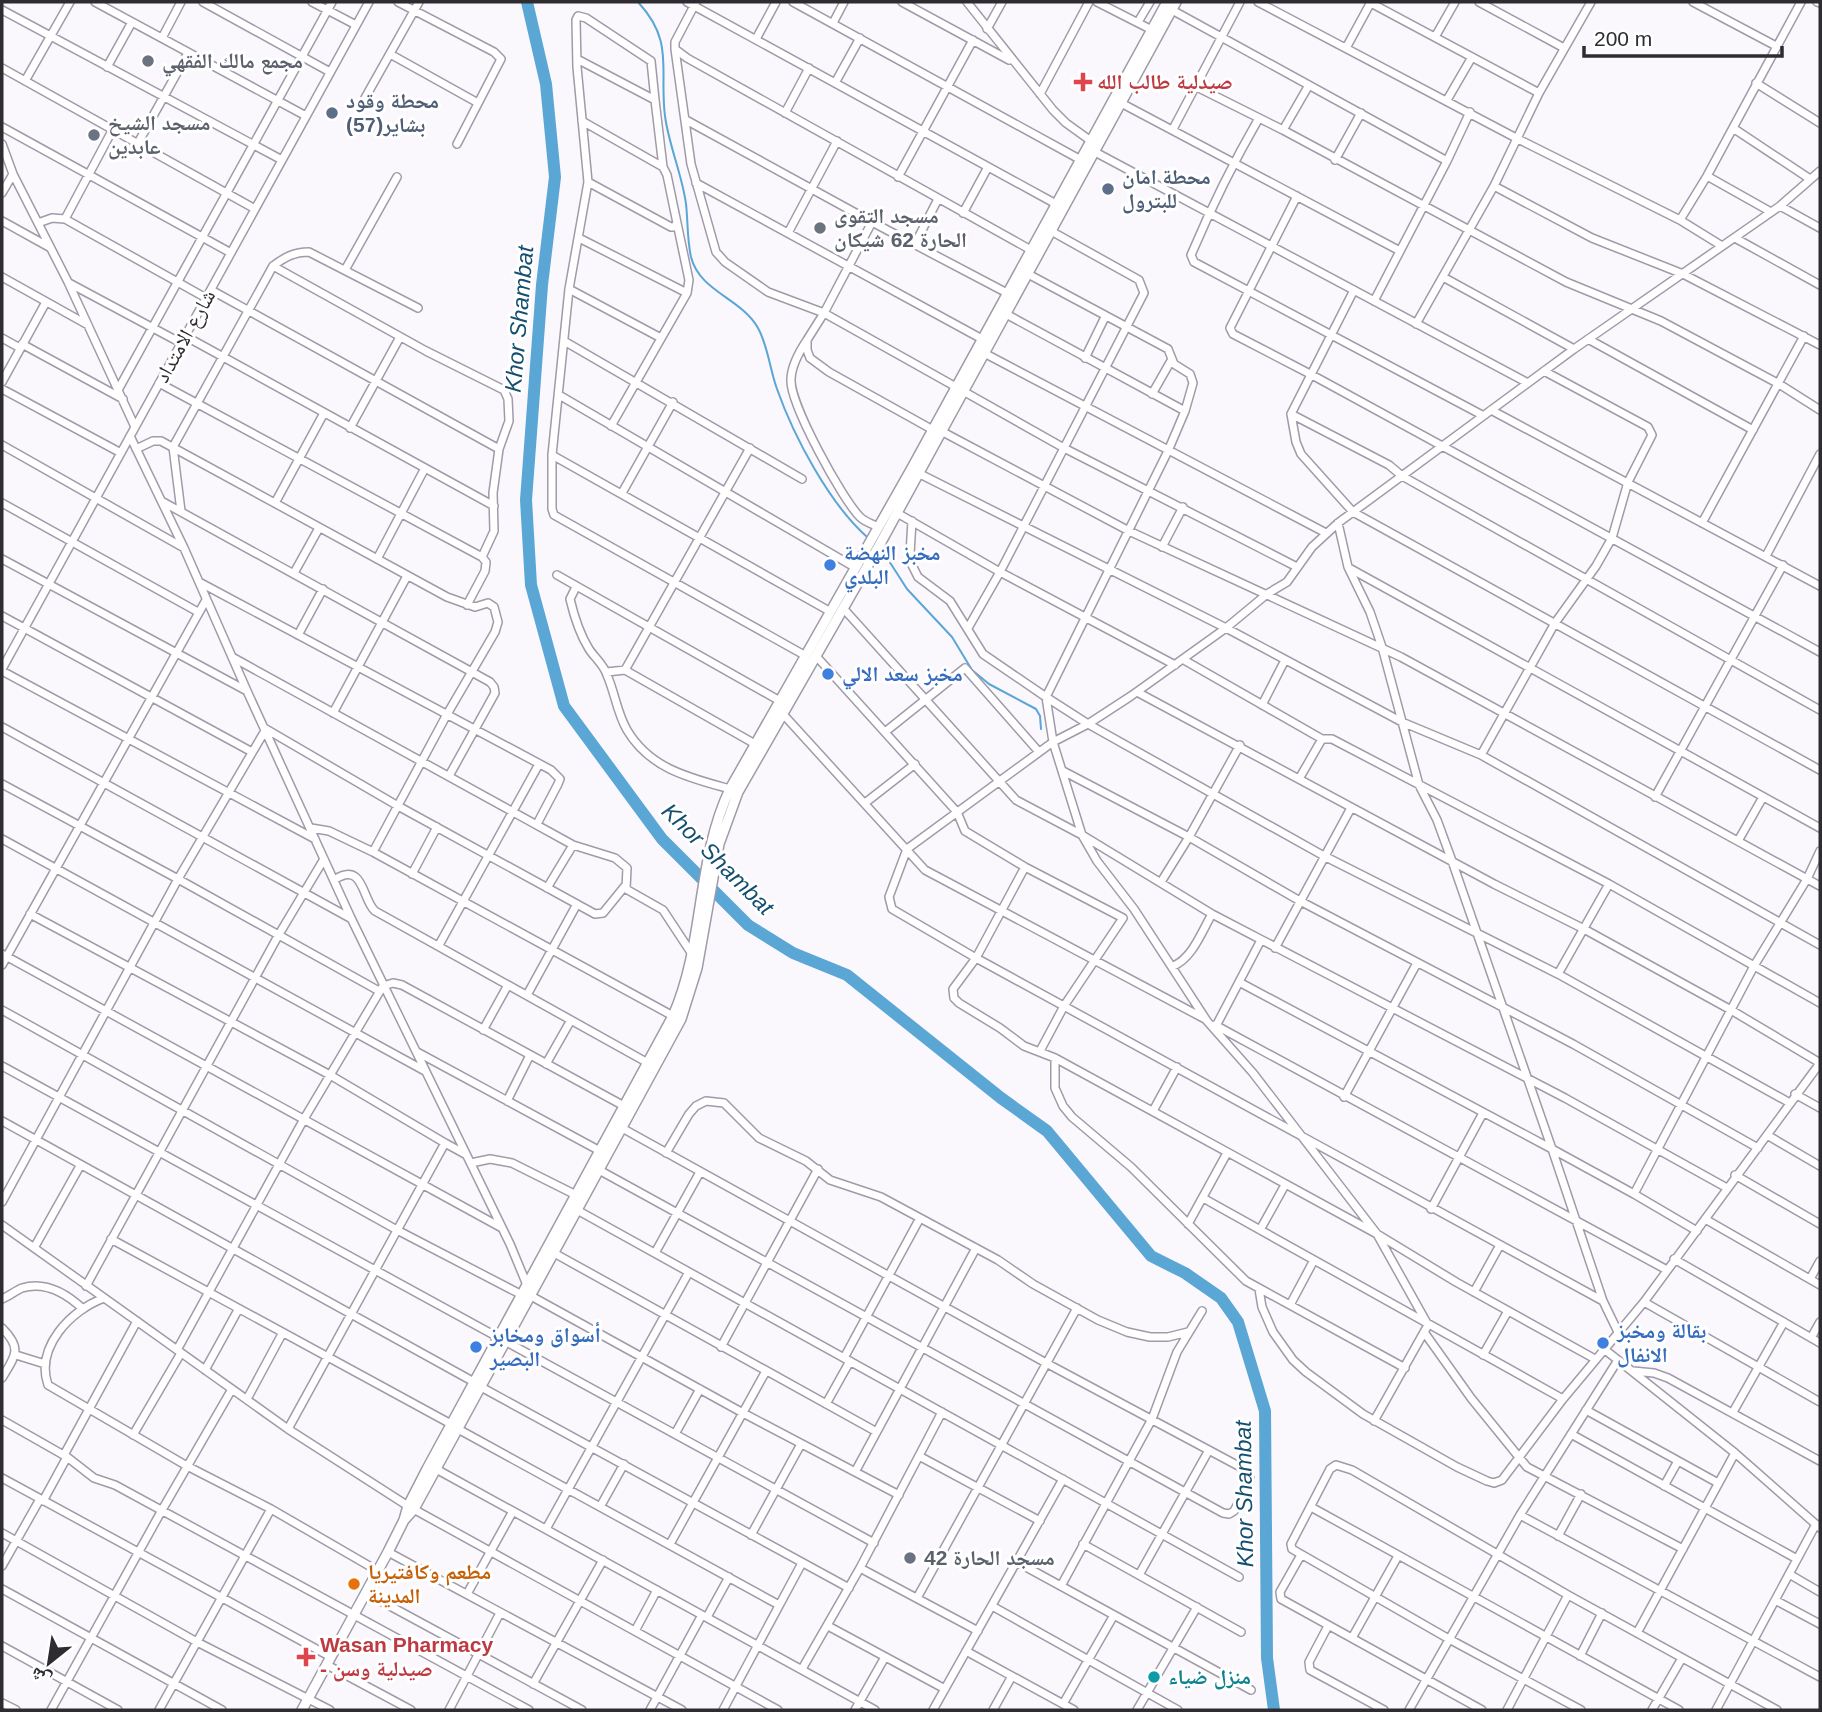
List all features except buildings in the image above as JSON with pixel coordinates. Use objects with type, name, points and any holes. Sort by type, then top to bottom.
[{"type":"main road","points":[[877,541],[879,527],[960,389],[982,339],[1007,293],[1152,30],[1172,5]]},
{"type":"main road","points":[[960,389],[1006,314],[1172,5]]},
{"type":"main road","points":[[302,1710],[502,1339],[578,1210],[687,1006],[697,968],[717,820],[730,789],[780,701],[843,608],[871,551],[897,513],[937,431]]},
{"type":"main road","points":[[714,848],[731,807],[782,713],[831,612],[856,568],[871,551]]},
{"type":"main road","points":[[527,1295],[527,1285],[673,1016],[685,985],[705,903]]},
{"type":"main road","points":[[411,1508],[436,1469],[455,1427]]},
{"type":"street","points":[[25,81],[70,2]]},
{"type":"street","points":[[162,38],[181,2]]},
{"type":"street","points":[[203,2],[330,72]]},
{"type":"street","points":[[313,2],[356,25]]},
{"type":"street","points":[[118,390],[331,2]]},
{"type":"street","name":"شارع الامتداد","points":[[2,670],[369,2]]},
{"type":"street","points":[[398,2],[499,55],[500,62],[457,144]]},
{"type":"street","points":[[365,98],[419,2]]},
{"type":"street","points":[[756,39],[776,2]]},
{"type":"street","points":[[793,2],[1081,160]]},
{"type":"street","points":[[833,23],[844,2]]},
{"type":"street","points":[[902,2],[1014,63]]},
{"type":"street","points":[[967,2],[1040,94],[1066,123],[1091,141]]},
{"type":"street","points":[[987,29],[1002,2]]},
{"type":"street","points":[[1040,94],[1089,2]]},
{"type":"street","points":[[1097,2],[1152,30]]},
{"type":"street","points":[[1139,23],[1150,2]]},
{"type":"street","points":[[1173,129],[1240,2]]},
{"type":"street","points":[[1258,2],[1518,139],[1680,220],[1722,246]]},
{"type":"street","points":[[1346,47],[1370,2],[1539,93]]},
{"type":"street","points":[[1435,37],[1455,2]]},
{"type":"street","points":[[1479,2],[1564,48]]},
{"type":"street","points":[[1693,2],[1776,46]]},
{"type":"street","points":[[1680,220],[1707,176],[1801,2]]},
{"type":"street","points":[[99,3],[306,116]]},
{"type":"street","points":[[1056,204],[692,3],[678,34],[675,49],[687,120],[691,164],[713,245],[725,262],[768,292],[824,313],[1064,448],[1297,567]]},
{"type":"street","points":[[1416,324],[1494,186],[1539,93],[1588,3]]},
{"type":"street","points":[[1172,5],[1221,37],[1447,161]]},
{"type":"street","points":[[2,10],[282,160]]},
{"type":"street","points":[[611,426],[687,293],[689,280],[663,167],[651,61],[578,16],[577,59],[588,182],[569,289],[552,455],[551,499],[554,514],[811,656],[915,764],[957,812],[965,831],[1025,867],[1123,918]]},
{"type":"street","points":[[107,67],[132,22]]},
{"type":"street","points":[[835,83],[860,38]]},
{"type":"street","points":[[898,177],[973,40]]},
{"type":"street","points":[[675,49],[706,70],[1031,250]]},
{"type":"street","points":[[138,143],[188,53]]},
{"type":"street","points":[[390,54],[478,103]]},
{"type":"street","points":[[1447,100],[1472,57]]},
{"type":"street","points":[[577,59],[654,100]]},
{"type":"street","points":[[2,68],[255,209]]},
{"type":"street","points":[[785,113],[809,68]]},
{"type":"street","points":[[1756,83],[1820,124]]},
{"type":"street","points":[[1283,130],[1309,85]]},
{"type":"street","points":[[1195,86],[1283,130],[1566,282],[1661,321],[1779,384],[1820,410]]},
{"type":"street","points":[[1121,103],[1400,251]]},
{"type":"street","points":[[1374,301],[1470,112]]},
{"type":"street","points":[[1335,160],[1361,113]]},
{"type":"street","points":[[1259,118],[1234,162],[1191,258],[1482,415]]},
{"type":"street","points":[[687,120],[1007,293]]},
{"type":"street","points":[[582,121],[663,167]]},
{"type":"street","points":[[2,127],[231,253]]},
{"type":"street","points":[[1733,128],[1810,179]]},
{"type":"street","points":[[65,219],[113,130]]},
{"type":"street","points":[[788,233],[837,141]]},
{"type":"street","points":[[2,144],[12,172],[89,325],[135,427]]},
{"type":"street","points":[[1094,152],[1528,383]]},
{"type":"street","points":[[2,164],[12,172]]},
{"type":"street","points":[[963,213],[988,167]]},
{"type":"street","points":[[1602,1301],[975,958],[892,909],[889,897],[907,849],[1053,742],[1088,724],[1184,660],[1267,594],[1287,582],[1311,547],[1338,523],[1574,349],[1780,206],[1820,171]]},
{"type":"street","points":[[2,194],[12,172]]},
{"type":"street","points":[[1707,176],[1771,212]]},
{"type":"street","points":[[345,270],[397,177]]},
{"type":"street","points":[[588,182],[671,227],[677,223]]},
{"type":"street","points":[[696,183],[982,339]]},
{"type":"street","points":[[1494,186],[1592,237],[1683,274],[1820,345]]},
{"type":"street","points":[[1297,196],[1230,331],[1820,652]]},
{"type":"street","points":[[915,244],[938,199]]},
{"type":"street","points":[[1780,206],[1820,228]]},
{"type":"street","points":[[38,223],[52,218],[65,219],[206,298]]},
{"type":"street","points":[[2,221],[50,247]]},
{"type":"street","points":[[872,222],[824,313],[799,351],[790,382],[796,403],[848,501],[861,517],[879,527]]},
{"type":"street","points":[[968,628],[1000,572],[1144,293],[1139,280],[1051,231]]},
{"type":"street","points":[[1735,237],[1820,285]]},
{"type":"street","points":[[579,238],[687,293]]},
{"type":"street","points":[[181,511],[173,447],[274,266],[297,252],[309,252],[418,308]]},
{"type":"street","points":[[274,266],[400,337],[504,390],[510,413],[499,449],[494,531],[482,557]]},
{"type":"street","points":[[1028,274],[1168,349],[1174,364],[1193,378],[1185,411],[1168,451],[1045,697],[1053,742],[1082,835],[1097,861],[1173,966],[1207,1021],[1253,1073],[1377,1234],[1426,1328],[1519,1459],[1527,1466],[1683,1549]]},
{"type":"street","points":[[2,277],[89,325]]},
{"type":"street","points":[[1443,277],[1574,349]]},
{"type":"street","points":[[68,282],[153,327],[222,357],[494,506]]},
{"type":"street","points":[[569,289],[661,338]]},
{"type":"street","points":[[211,290],[499,449]]},
{"type":"street","points":[[1354,290],[1291,414],[1301,454],[1353,512],[1820,770]]},
{"type":"street","points":[[2,382],[46,302]]},
{"type":"street","points":[[1006,314],[1185,411]]},
{"type":"street","points":[[1085,358],[1105,317]]},
{"type":"street","points":[[1702,523],[1804,336]]},
{"type":"street","points":[[350,428],[400,337]]},
{"type":"street","points":[[2,338],[123,399]]},
{"type":"street","points":[[1588,339],[1753,430]]},
{"type":"street","points":[[807,340],[810,358],[817,365],[937,431],[1162,548],[1382,647],[1820,886]]},
{"type":"street","points":[[564,341],[802,479]]},
{"type":"street","points":[[984,353],[1326,533]]},
{"type":"street","points":[[1152,394],[1172,359]]},
{"type":"street","points":[[1481,755],[1555,623],[1587,581],[1612,538],[1628,482],[1651,435],[1648,427],[1544,371]]},
{"type":"street","points":[[159,383],[482,557],[485,571],[467,604]]},
{"type":"street","points":[[2,388],[121,453]]},
{"type":"street","points":[[559,395],[856,568]]},
{"type":"street","points":[[621,494],[673,402]]},
{"type":"street","points":[[1491,410],[1820,586]]},
{"type":"street","points":[[275,503],[324,413]]},
{"type":"street","points":[[1291,414],[1388,465],[1402,476],[1587,581],[1820,710]]},
{"type":"street","points":[[130,436],[184,548],[381,988],[417,1052],[527,1285]]},
{"type":"street","points":[[136,449],[157,440],[407,576],[475,607],[492,604],[498,618],[495,632],[474,673],[446,716],[373,852]]},
{"type":"street","points":[[2,445],[184,548]]},
{"type":"street","points":[[625,670],[750,448]]},
{"type":"street","points":[[1766,556],[1820,454]]},
{"type":"street","points":[[552,455],[831,612]]},
{"type":"street","points":[[377,559],[425,468]]},
{"type":"street","points":[[918,473],[1226,628],[1402,722],[1481,755],[1820,945]]},
{"type":"street","points":[[162,502],[490,682],[495,687],[495,693],[449,776]]},
{"type":"street","points":[[2,503],[198,612]]},
{"type":"street","points":[[1162,548],[1183,508]]},
{"type":"street","points":[[897,513],[1000,572],[1175,665]]},
{"type":"street","points":[[912,521],[910,554],[914,570],[925,584],[950,601],[983,654],[1045,697],[1088,724],[1324,856],[1558,974],[1790,1102]]},
{"type":"street","points":[[1338,523],[1348,568],[1370,612],[1382,647],[1419,785],[1437,820],[1452,860],[1602,1301],[1618,1332]]},
{"type":"street","points":[[294,573],[319,528]]},
{"type":"street","points":[[2,559],[247,691]]},
{"type":"street","points":[[1655,797],[1783,565]]},
{"type":"street","points":[[1348,568],[1820,828]]},
{"type":"street","points":[[557,575],[780,701]]},
{"type":"street","points":[[333,713],[407,576]]},
{"type":"street","points":[[198,581],[539,764],[560,779],[537,824]]},
{"type":"street","points":[[576,587],[570,598],[579,628],[590,651],[607,672],[627,729],[641,750],[662,766],[683,776],[730,789]]},
{"type":"street","points":[[298,635],[323,589]]},
{"type":"street","points":[[2,965],[4,955],[57,869],[206,600]]},
{"type":"street","points":[[843,608],[1016,800],[1082,835],[1212,914],[1529,1080],[1727,1188]]},
{"type":"street","points":[[2,616],[252,752]]},
{"type":"street","points":[[231,657],[573,845],[615,858],[624,864],[628,873],[625,886],[599,915],[398,806],[266,729]]},
{"type":"street","points":[[1184,660],[1322,739],[1332,738],[1609,884],[1820,1003]]},
{"type":"street","points":[[1262,705],[1285,660]]},
{"type":"street","points":[[885,732],[965,668],[1039,752]]},
{"type":"street","points":[[2,670],[316,839]]},
{"type":"street","points":[[607,672],[625,670],[755,744]]},
{"type":"street","points":[[1137,692],[1240,745],[1494,884],[1584,929],[1731,1010],[1820,1063],[1735,1175],[1697,1231],[1502,1480],[1494,1483],[1487,1481],[1374,1421],[1328,1389],[1293,1360],[1273,1332],[1259,1289]]},
{"type":"street","points":[[782,713],[925,870],[1667,1270]]},
{"type":"street","points":[[2,727],[351,918]]},
{"type":"street","points":[[2,1202],[178,879],[266,729]]},
{"type":"street","points":[[1298,779],[1322,739]]},
{"type":"street","points":[[1161,882],[1240,745]]},
{"type":"street","points":[[439,944],[539,764]]},
{"type":"street","points":[[865,803],[915,764]]},
{"type":"street","points":[[1063,771],[1189,837],[1300,901],[1573,1044],[1758,1148]]},
{"type":"street","points":[[2,784],[278,936],[381,988]]},
{"type":"street","points":[[1738,841],[1763,797]]},
{"type":"street","points":[[1275,948],[1351,808]]},
{"type":"street","points":[[412,874],[437,827]]},
{"type":"street","points":[[311,828],[329,831],[373,852],[673,1016]]},
{"type":"street","points":[[2,839],[426,1072]]},
{"type":"street","points":[[547,888],[573,845]]},
{"type":"street","points":[[1634,1194],[1754,966],[1807,879],[1820,851]]},
{"type":"street","points":[[86,1286],[278,936],[324,859]]},
{"type":"street","points":[[1025,867],[975,958],[953,989],[954,998],[1017,1042],[1055,1058],[1153,1111],[1377,1234],[1595,1359]]},
{"type":"street","points":[[334,880],[345,874],[352,875],[363,886],[375,911],[439,944],[648,1063]]},
{"type":"street","points":[[1558,974],[1609,884]]},
{"type":"street","points":[[625,886],[635,895],[663,909],[692,954]]},
{"type":"street","points":[[527,995],[577,904]]},
{"type":"street","points":[[1040,1051],[1064,1006],[1093,961],[1123,918],[1134,909]]},
{"type":"street","points":[[30,914],[330,1075],[469,1159],[512,1163],[576,1195]]},
{"type":"street","points":[[1173,966],[1181,963],[1189,953],[1212,914]]},
{"type":"street","points":[[1216,1026],[1261,940]]},
{"type":"street","points":[[4,955],[502,1229]]},
{"type":"street","points":[[1344,1097],[1417,963]]},
{"type":"street","points":[[1239,982],[1552,1149],[1697,1231]]},
{"type":"street","points":[[133,1435],[304,1119],[381,988],[393,983],[402,985],[624,1106]]},
{"type":"street","points":[[483,1030],[508,985]]},
{"type":"street","points":[[2,1010],[397,1230],[527,1295],[898,1495]]},
{"type":"street","points":[[546,1064],[570,1020]]},
{"type":"street","points":[[417,1052],[600,1151]]},
{"type":"street","points":[[507,1101],[530,1055]]},
{"type":"street","points":[[1055,1058],[1055,1088],[1063,1106],[1131,1167],[1246,1280],[1405,1368]]},
{"type":"street","points":[[2,1066],[874,1543]]},
{"type":"street","points":[[1153,1111],[1177,1067]]},
{"type":"street","points":[[1796,1094],[1820,1108]]},
{"type":"street","points":[[666,1153],[689,1114],[706,1101],[715,1101],[731,1108],[759,1138],[818,1169],[830,1180],[881,1197],[1115,1328],[1158,1337],[1188,1332]]},
{"type":"street","points":[[1431,1209],[1483,1113]]},
{"type":"street","points":[[2,1121],[849,1588]]},
{"type":"street","points":[[599,1170],[1223,1513],[1234,1511],[1249,1483],[1249,1474],[622,1128]]},
{"type":"street","points":[[1767,1135],[1820,1166]]},
{"type":"street","points":[[288,1429],[446,1143]]},
{"type":"street","points":[[1188,1224],[1227,1153]]},
{"type":"street","points":[[34,1248],[80,1166]]},
{"type":"street","points":[[721,1347],[818,1169]]},
{"type":"street","points":[[655,1253],[700,1172]]},
{"type":"street","points":[[1735,1175],[1820,1224]]},
{"type":"street","points":[[1260,1230],[1285,1185]]},
{"type":"street","points":[[1203,1198],[1314,1260],[1426,1328],[1483,1355],[1563,1399]]},
{"type":"street","points":[[578,1210],[1239,1577]]},
{"type":"street","points":[[826,1404],[866,1317],[920,1218]]},
{"type":"street","points":[[1705,1219],[1820,1284]]},
{"type":"street","points":[[2,1225],[288,1429],[411,1508],[778,1710]]},
{"type":"street","points":[[111,1239],[779,1605]]},
{"type":"street","points":[[1474,1292],[1500,1245]]},
{"type":"street","points":[[855,1472],[976,1248]]},
{"type":"street","points":[[554,1253],[875,1431]]},
{"type":"street","points":[[1674,1259],[1820,1343]]},
{"type":"street","points":[[1290,1305],[1314,1260]]},
{"type":"street","points":[[1810,1279],[1820,1261]]},
{"type":"street","points":[[546,1529],[689,1272]]},
{"type":"street","points":[[2,1299],[18,1290],[40,1285],[63,1294],[83,1309]]},
{"type":"street","points":[[104,1298],[83,1309],[65,1325],[53,1341],[45,1364],[48,1385],[187,1466],[271,1509],[378,1571]]},
{"type":"street","points":[[1643,1301],[1820,1402]]},
{"type":"street","points":[[917,1598],[1077,1308]]},
{"type":"street","points":[[205,1370],[238,1310]]},
{"type":"street","points":[[1061,1586],[1152,1419],[1173,1363],[1202,1311]]},
{"type":"street","points":[[1483,1355],[1508,1311]]},
{"type":"street","points":[[2,1566],[41,1500],[137,1321]]},
{"type":"street","points":[[1733,1412],[1784,1322]]},
{"type":"street","points":[[1811,1338],[1820,1322]]},
{"type":"street","points":[[2,1328],[16,1346],[16,1354],[6,1363],[2,1378]]},
{"type":"street","points":[[1374,1421],[1426,1328]]},
{"type":"street","points":[[247,1399],[282,1334]]},
{"type":"street","points":[[1604,1349],[1735,1453],[1818,1526],[1788,1574],[1716,1710]]},
{"type":"street","points":[[16,1354],[45,1364]]},
{"type":"street","points":[[1409,1710],[1520,1515],[1618,1360]]},
{"type":"street","points":[[670,1544],[766,1371]]},
{"type":"street","points":[[1632,1371],[1654,1373],[1668,1378],[1820,1461]]},
{"type":"street","points":[[51,1710],[137,1553],[232,1389]]},
{"type":"street","points":[[675,1434],[700,1390]]},
{"type":"street","points":[[1586,1410],[1718,1483]]},
{"type":"street","points":[[802,1669],[874,1543],[942,1412]]},
{"type":"street","points":[[2,1420],[65,1456],[94,1478],[115,1485],[162,1510],[529,1710]]},
{"type":"street","points":[[1571,1434],[1797,1559]]},
{"type":"street","points":[[751,1535],[802,1444]]},
{"type":"street","points":[[1139,1575],[1209,1450]]},
{"type":"street","points":[[1637,1633],[1735,1453]]},
{"type":"street","points":[[919,1456],[1040,1521]]},
{"type":"street","points":[[1664,1486],[1678,1461]]},
{"type":"street","points":[[600,1507],[624,1464]]},
{"type":"street","points":[[1578,1710],[1292,1549],[1291,1544],[1331,1469],[1336,1465],[1345,1466],[1497,1555],[1777,1710]]},
{"type":"street","points":[[436,1469],[875,1710]]},
{"type":"street","points":[[2,1478],[222,1598],[409,1710]]},
{"type":"street","points":[[933,1710],[1063,1479]]},
{"type":"street","points":[[1558,1536],[1581,1494]]},
{"type":"street","points":[[1311,1507],[1679,1710]]},
{"type":"street","points":[[159,1710],[271,1509]]},
{"type":"street","points":[[467,1594],[513,1511]]},
{"type":"street","points":[[1520,1515],[1820,1677]]},
{"type":"street","points":[[2,1533],[197,1642],[330,1710]]},
{"type":"street","points":[[1083,1544],[1241,1632]]},
{"type":"street","points":[[388,1552],[682,1710]]},
{"type":"street","points":[[1301,1555],[1280,1592],[1280,1597],[1482,1710]]},
{"type":"street","points":[[1352,1638],[1398,1556]]},
{"type":"street","points":[[533,1684],[603,1560]]},
{"type":"street","points":[[1017,1562],[1251,1690]]},
{"type":"street","points":[[723,1710],[802,1563]]},
{"type":"street","points":[[860,1568],[978,1631]]},
{"type":"street","points":[[1788,1574],[1820,1592]]},
{"type":"street","points":[[650,1710],[729,1577]]},
{"type":"street","points":[[2,1590],[222,1710]]},
{"type":"street","points":[[635,1631],[657,1590]]},
{"type":"street","points":[[366,1593],[579,1710]]},
{"type":"street","points":[[1507,1710],[1568,1595]]},
{"type":"street","points":[[1775,1600],[1820,1624]]},
{"type":"street","points":[[992,1606],[1178,1710]]},
{"type":"street","points":[[1137,1710],[1197,1607]]},
{"type":"street","points":[[449,1710],[500,1613]]},
{"type":"street","points":[[1580,1656],[1602,1613]]},
{"type":"street","points":[[1063,1704],[1114,1615]]},
{"type":"street","points":[[828,1626],[945,1689]]},
{"type":"street","points":[[1328,1626],[1309,1662],[1310,1670],[1384,1710]]},
{"type":"street","points":[[2,1646],[118,1710]]},
{"type":"street","points":[[966,1651],[1074,1710]]},
{"type":"street","points":[[855,1710],[885,1657]]},
{"type":"street","points":[[1653,1710],[1682,1658]]},
{"type":"street","points":[[993,1710],[1012,1676]]},
{"type":"street","points":[[2,1703],[16,1710]]},
{"type":"waterway","name":"Khor Shambat","points":[[527,2],[546,84],[555,177],[542,285],[526,500],[531,585],[564,706],[662,839],[748,925],[793,953],[847,975],[1001,1098],[1047,1131],[1151,1256],[1185,1273],[1221,1298],[1238,1322],[1265,1411],[1267,1658],[1274,1710]]},
{"type":"waterway","points":[[638,2],[650,16],[661,43],[665,116],[684,193],[691,257],[696,269],[712,287],[742,309],[758,328],[777,389],[803,448],[826,488],[867,537]]},
{"type":"waterway","points":[[882,550],[907,589],[952,637],[972,670],[989,684],[1036,709],[1040,716],[1041,729]]},
{"type":"place","name":"مجمع مالك الفقهي","points":[[148,61]]},
{"type":"place","name":"صيدلية طالب الله","points":[[1083,82]]},
{"type":"place","name":"محطة وقود بشاير(57)","points":[[332,113]]},
{"type":"place","name":"مسجد الشيخ عابدين","points":[[94,135]]},
{"type":"place","name":"محطة امان للبترول","points":[[1108,189]]},
{"type":"place","name":"مسجد التقوى الحارة 62 شيكان","points":[[820,228]]},
{"type":"place","name":"مخبز النهضة البلدي","points":[[830,565]]},
{"type":"place","name":"مخبز سعد الالي","points":[[828,674]]},
{"type":"place","name":"بقالة ومخبز الانفال","points":[[1603,1343]]},
{"type":"place","name":"أسواق ومخابز البصير","points":[[476,1347]]},
{"type":"place","name":"مسجد الحارة 42","points":[[910,1558]]},
{"type":"place","name":"مطعم وكافتيريا المدينة","points":[[354,1584]]},
{"type":"place","name":"Wasan Pharmacy - صيدلية وسن","points":[[306,1657]]},
{"type":"place","name":"منزل ضياء","points":[[1154,1677]]}]
